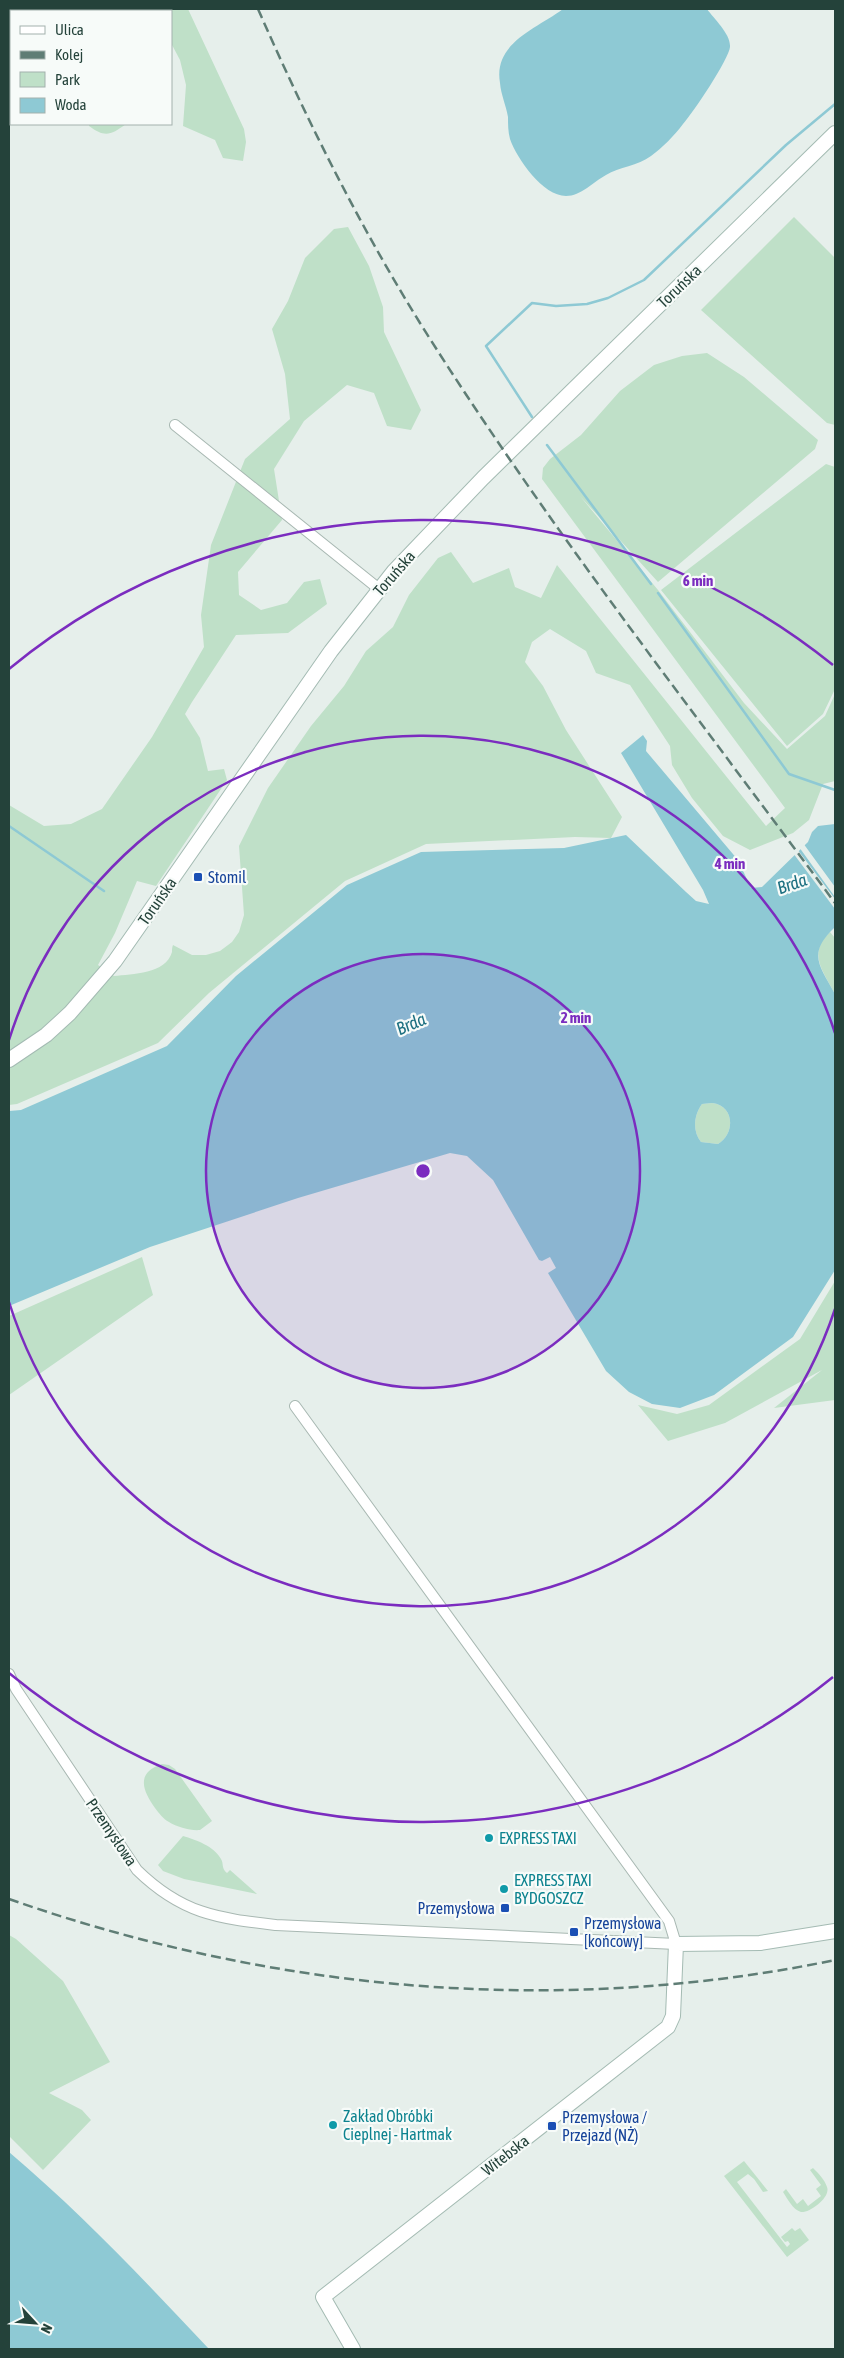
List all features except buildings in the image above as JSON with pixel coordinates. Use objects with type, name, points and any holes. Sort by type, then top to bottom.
[{"type":"street","name":"Toruńska","points":[[9,1060],[46,1035],[70,1013],[115,961],[331,651],[379,589],[463,497],[835,133]]},
{"type":"street","points":[[175,425],[379,589]]},
{"type":"street","points":[[295,1406],[669,1921],[676,1944]]},
{"type":"street","name":"Przemysłowa","points":[[9,1674],[22,1697],[138,1870],[160,1890],[195,1910],[219,1918],[276,1925],[533,1935],[676,1944],[760,1943],[835,1931]]},
{"type":"street","name":"Witebska","points":[[353,2349],[323,2298],[668,2027],[673,2016],[676,1944]]},
{"type":"green space","points":[[188,9],[244,129],[246,142],[243,161],[223,158],[215,140],[183,126],[186,85],[180,60],[172,45],[172,10],[136,10]]},
{"type":"green space","points":[[125,125],[108,134],[99,132],[89,126]]},
{"type":"green space","points":[[794,217],[835,258],[835,425],[827,423],[701,310]]},
{"type":"green space","points":[[348,227],[369,266],[383,307],[384,332],[421,410],[411,430],[387,426],[374,393],[347,385],[304,421],[274,469],[282,520],[238,572],[239,595],[261,610],[287,603],[304,582],[320,579],[327,604],[288,633],[236,635],[192,702],[185,714],[200,738],[208,771],[224,769],[227,780],[156,886],[137,881],[115,933],[98,965],[114,976],[148,972],[163,965],[169,959],[173,945],[192,955],[206,955],[220,951],[232,942],[239,932],[244,915],[239,846],[268,788],[311,726],[344,686],[366,651],[393,627],[409,595],[438,558],[451,552],[473,583],[509,568],[515,587],[541,598],[557,565],[766,826],[785,808],[542,479],[543,468],[550,459],[581,435],[620,391],[654,365],[682,356],[707,353],[744,377],[818,440],[815,449],[658,582],[580,496],[658,590],[744,703],[787,749],[825,716],[835,694],[835,781],[823,784],[809,820],[793,833],[750,850],[723,836],[692,798],[672,765],[670,746],[630,685],[596,673],[586,651],[550,629],[532,642],[525,662],[543,686],[566,730],[622,817],[611,838],[575,837],[426,844],[345,881],[209,993],[158,1043],[17,1104],[9,1105],[9,805],[44,826],[71,824],[102,809],[152,737],[204,647],[201,615],[211,545],[245,459],[290,419],[285,374],[272,329],[288,301],[305,258],[334,229]]},
{"type":"green space","points":[[826,464],[835,467],[835,689],[823,714],[787,746],[661,590]]},
{"type":"green space","points":[[830,932],[835,938],[835,994],[822,970],[818,955],[819,947]]},
{"type":"green space","points":[[712,1103],[725,1109],[730,1120],[728,1133],[718,1144],[701,1142],[695,1128],[697,1113],[702,1104]]},
{"type":"green space","points":[[142,1257],[153,1295],[9,1395],[9,1316]]},
{"type":"green space","points":[[835,1281],[835,1400],[774,1408],[822,1370],[725,1423],[668,1441],[638,1405],[677,1414],[709,1405],[800,1339]]},
{"type":"green space","points":[[162,1764],[169,1765],[175,1769],[212,1821],[200,1830],[184,1828],[169,1822],[161,1816],[151,1802],[145,1789],[145,1777],[153,1768]]},
{"type":"green space","points":[[183,1836],[214,1850],[221,1859],[225,1871],[227,1873],[230,1870],[257,1894],[184,1879],[163,1871],[158,1865]]},
{"type":"green space","points":[[9,1935],[63,1981],[110,2062],[49,2093],[82,2110],[91,2120],[43,2170],[9,2136]]},
{"type":"green space","points":[[744,2161],[768,2191],[763,2192],[748,2174],[737,2182],[787,2247],[790,2244],[781,2237],[792,2228],[795,2231],[800,2228],[809,2240],[787,2257],[724,2176]]},
{"type":"green space","points":[[813,2168],[825,2182],[827,2187],[826,2195],[819,2204],[805,2212],[801,2212],[793,2206],[783,2192],[786,2189],[797,2204],[803,2199],[808,2206],[821,2196],[816,2189],[821,2185],[810,2170]]},
{"type":"water","points":[[563,9],[707,9],[725,32],[730,42],[724,63],[702,98],[680,128],[664,145],[646,159],[611,172],[577,194],[566,196],[549,190],[540,183],[525,166],[513,147],[509,136],[508,117],[501,87],[500,69],[503,57],[519,38]]},
{"type":"water","name":"Brda","points":[[643,735],[647,741],[646,751],[738,860],[751,888],[762,887],[808,842],[812,832],[818,826],[835,824],[835,927],[826,936],[818,952],[824,975],[835,994],[835,1270],[793,1337],[714,1395],[680,1408],[652,1404],[629,1392],[606,1371],[548,1273],[556,1268],[550,1257],[542,1261],[539,1260],[493,1180],[467,1156],[450,1153],[298,1198],[150,1247],[9,1306],[9,1111],[21,1110],[167,1046],[236,976],[347,885],[421,852],[564,848],[626,835],[696,901],[709,904],[703,890],[621,753]],"holes":[[[712,1103],[725,1109],[730,1120],[728,1133],[718,1144],[701,1142],[695,1128],[699,1108],[702,1104]]]},
{"type":"water","points":[[9,2152],[87,2223],[209,2349],[9,2349]]},
{"type":"pier","points":[[803,843],[835,887],[835,897],[799,847]]},
{"type":"pier","points":[[797,849],[835,899],[835,909],[793,853]]},
{"type":"waterway","points":[[532,417],[486,346],[532,303],[556,306],[587,304],[608,298],[644,280],[786,145],[835,104]]},
{"type":"waterway","points":[[547,445],[651,584]]},
{"type":"waterway","points":[[658,593],[789,774],[835,790]]},
{"type":"waterway","points":[[9,826],[104,891]]},
{"type":"railway","points":[[258,9],[333,169],[375,247],[420,323],[468,398],[518,472],[622,617],[835,903]]},
{"type":"railway","points":[[9,1899],[109,1931],[211,1956],[314,1974],[418,1986],[522,1990],[627,1988],[731,1978],[835,1960]]},
{"type":"place","name":"Stomil","points":[[198,877]]},
{"type":"place","name":"EXPRESS TAXI","points":[[489,1838]]},
{"type":"place","name":"EXPRESS TAXI BYDGOSZCZ","points":[[504,1889]]},
{"type":"place","name":"Przemysłowa","points":[[505,1908]]},
{"type":"place","name":"Przemysłowa [końcowy]","points":[[574,1932]]},
{"type":"place","name":"Zakład Obróbki Cieplnej - Hartmak","points":[[333,2125]]},
{"type":"place","name":"Przemysłowa / Przejazd (NŻ)","points":[[552,2126]]}]
